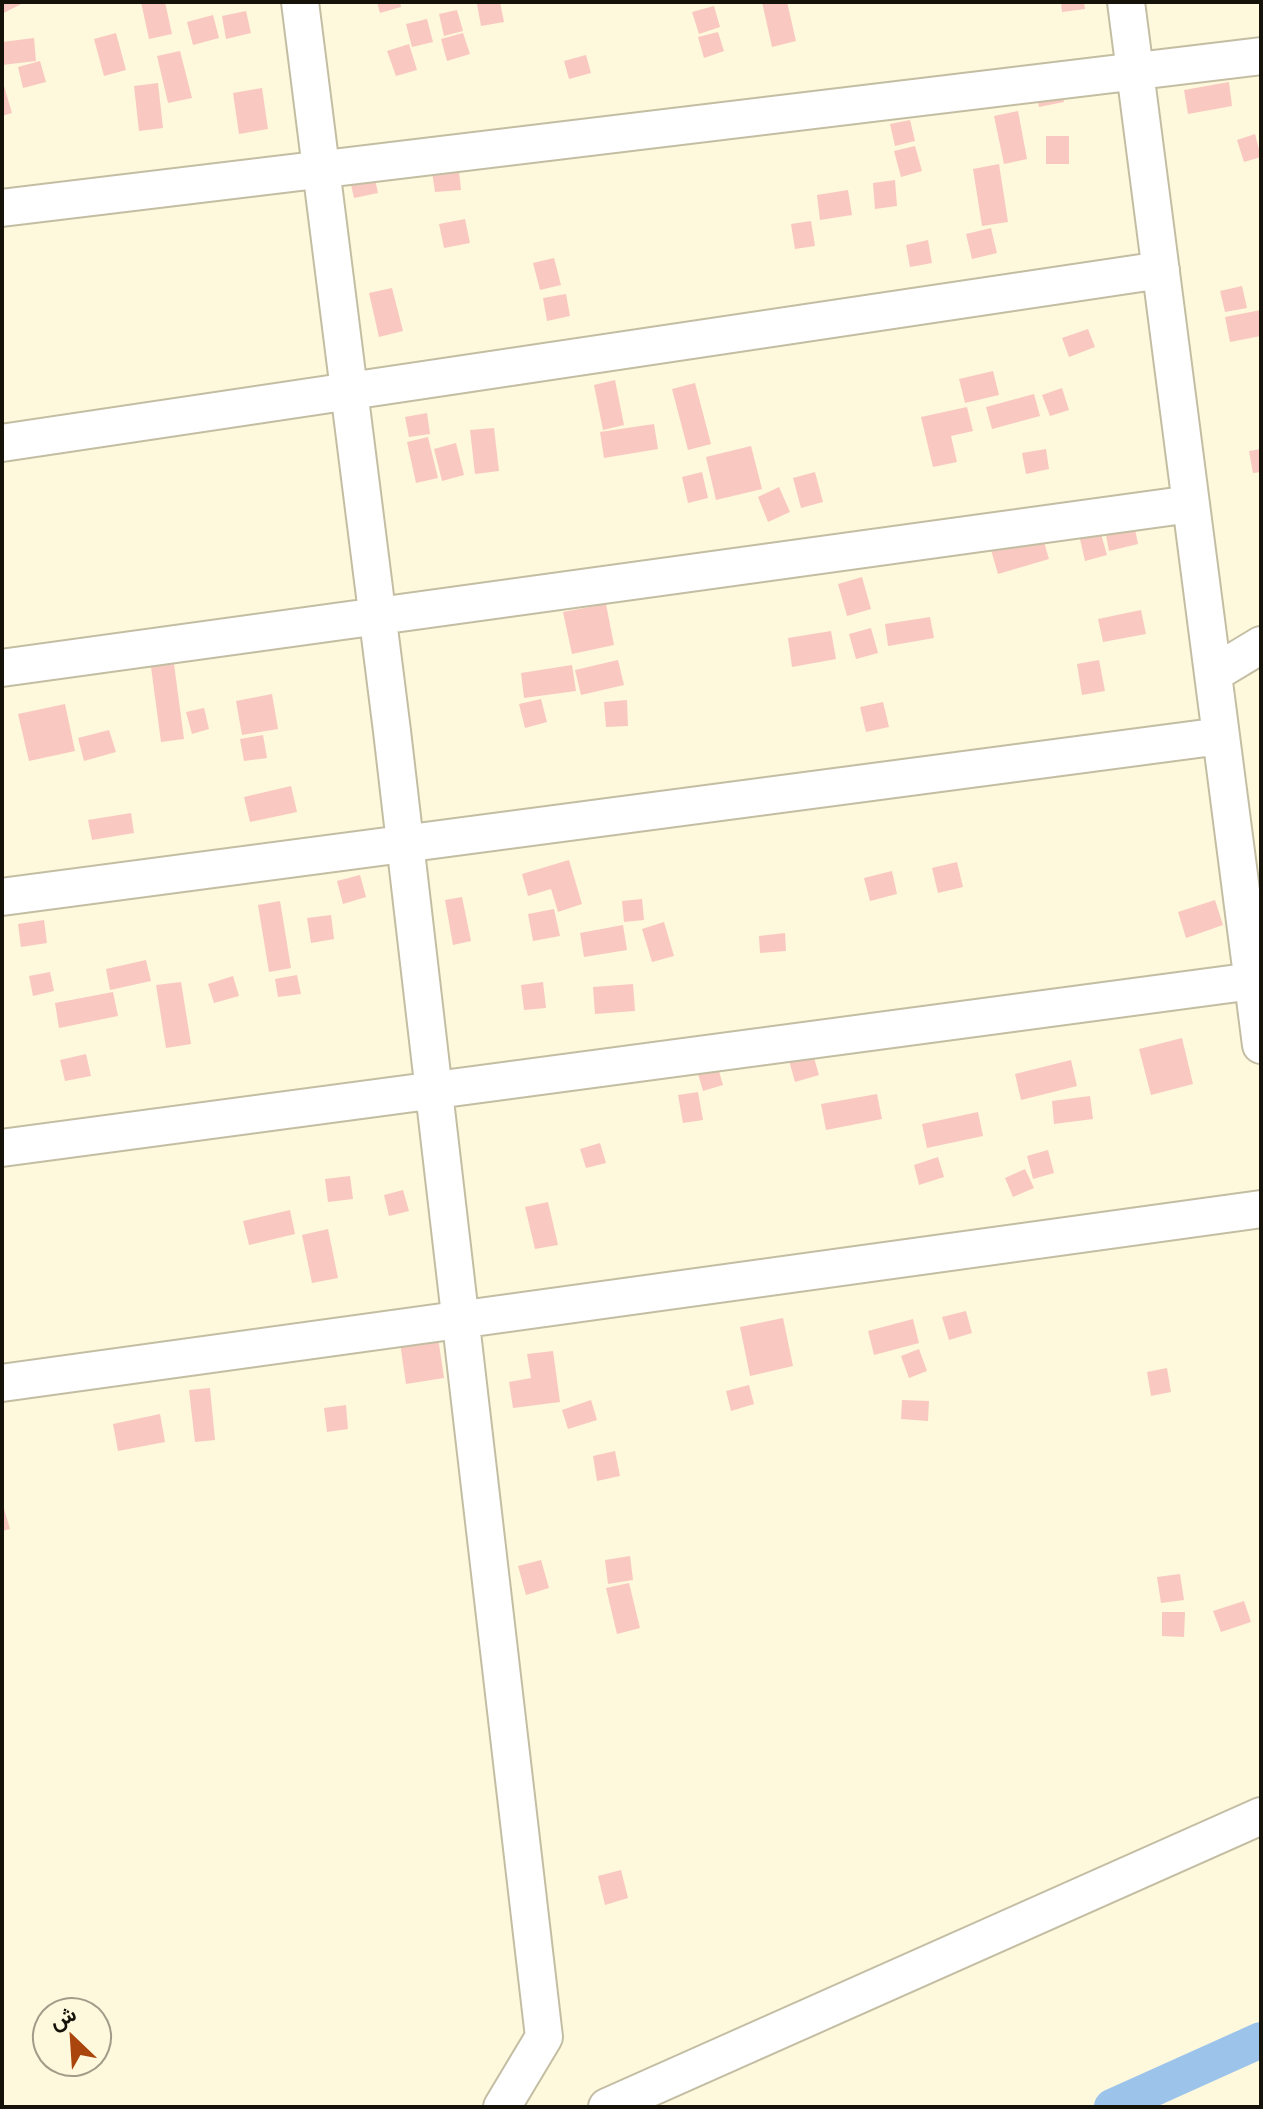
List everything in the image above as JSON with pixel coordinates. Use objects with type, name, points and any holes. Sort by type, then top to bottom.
[{"type":"street","points":[[300,2],[406,844],[544,2037],[502,2107]]},
{"type":"street","points":[[1126,2],[1221,736],[1250,875],[1253,981],[1261,1045]]},
{"type":"street","points":[[2,208],[1261,56]]},
{"type":"street","points":[[2,443],[1161,270]]},
{"type":"street","points":[[2,668],[1191,504]]},
{"type":"street","points":[[1213,674],[1261,645]]},
{"type":"street","points":[[2,897],[1221,736]]},
{"type":"street","points":[[2,1148],[1253,981]]},
{"type":"street","points":[[2,1383],[1261,1209]]},
{"type":"street","points":[[607,2107],[1261,1816]]},
{"type":"building","points":[[2,2],[25,2],[2,14]]},
{"type":"building","points":[[141,2],[165,2],[172,34],[149,39]]},
{"type":"building","points":[[377,2],[400,2],[401,7],[380,13]]},
{"type":"building","points":[[500,2],[504,22],[481,26],[477,4]]},
{"type":"building","points":[[762,2],[787,2],[796,41],[772,47]]},
{"type":"building","points":[[1061,2],[1084,2],[1085,9],[1062,12]]},
{"type":"building","points":[[714,6],[720,27],[699,34],[692,12]]},
{"type":"building","points":[[457,10],[463,31],[444,36],[439,14]]},
{"type":"building","points":[[246,11],[251,33],[226,39],[222,16]]},
{"type":"building","points":[[213,15],[219,38],[193,45],[187,22]]},
{"type":"building","points":[[427,19],[433,42],[412,47],[406,24]]},
{"type":"building","points":[[718,32],[724,51],[704,58],[698,37]]},
{"type":"building","points":[[116,33],[126,70],[104,76],[94,39]]},
{"type":"building","points":[[463,33],[470,54],[447,61],[441,39]]},
{"type":"building","points":[[34,38],[36,61],[2,65],[2,42]]},
{"type":"building","points":[[409,44],[417,70],[396,76],[387,51]]},
{"type":"building","points":[[180,51],[192,98],[168,103],[157,56]]},
{"type":"building","points":[[586,55],[591,73],[569,79],[564,61]]},
{"type":"building","points":[[40,61],[46,82],[23,88],[18,67]]},
{"type":"building","points":[[2,79],[12,113],[2,116]]},
{"type":"building","points":[[1059,80],[1064,102],[1039,107],[1034,85]]},
{"type":"building","points":[[1229,82],[1232,106],[1188,114],[1184,90]]},
{"type":"building","points":[[158,83],[163,128],[139,131],[134,86]]},
{"type":"building","points":[[262,88],[268,129],[239,134],[233,93]]},
{"type":"building","points":[[1018,111],[1027,159],[1004,164],[994,116]]},
{"type":"building","points":[[910,120],[915,141],[895,146],[890,124]]},
{"type":"building","points":[[1255,134],[1261,157],[1244,162],[1237,140]]},
{"type":"building","points":[[1046,136],[1069,136],[1069,164],[1046,164]]},
{"type":"building","points":[[915,146],[922,171],[901,177],[894,151]]},
{"type":"building","points":[[458,162],[461,190],[435,192],[431,165]]},
{"type":"building","points":[[999,164],[1008,222],[982,226],[973,169]]},
{"type":"building","points":[[373,170],[378,193],[354,198],[349,176]]},
{"type":"building","points":[[895,180],[897,206],[875,209],[873,183]]},
{"type":"building","points":[[848,190],[852,215],[820,220],[817,195]]},
{"type":"building","points":[[465,219],[470,243],[444,248],[439,224]]},
{"type":"building","points":[[811,221],[815,246],[795,249],[791,224]]},
{"type":"building","points":[[991,228],[997,253],[972,259],[966,234]]},
{"type":"building","points":[[928,240],[932,263],[910,267],[906,245]]},
{"type":"building","points":[[554,258],[561,285],[540,290],[533,263]]},
{"type":"building","points":[[1242,286],[1247,308],[1225,312],[1220,291]]},
{"type":"building","points":[[392,288],[403,331],[379,337],[369,293]]},
{"type":"building","points":[[566,294],[570,316],[547,321],[543,298]]},
{"type":"building","points":[[1261,310],[1261,336],[1230,342],[1225,317]]},
{"type":"building","points":[[1088,329],[1095,347],[1069,357],[1062,338]]},
{"type":"building","points":[[993,371],[999,395],[965,403],[959,379]]},
{"type":"building","points":[[615,380],[624,425],[603,430],[594,385]]},
{"type":"building","points":[[695,383],[711,444],[688,450],[672,389]]},
{"type":"building","points":[[1062,388],[1069,410],[1050,416],[1042,395]]},
{"type":"building","points":[[1034,394],[1040,416],[992,429],[986,407]]},
{"type":"building","points":[[967,407],[973,431],[951,436],[957,462],[933,467],[921,417]]},
{"type":"building","points":[[427,413],[430,434],[409,437],[405,417]]},
{"type":"building","points":[[654,424],[658,449],[604,458],[600,432]]},
{"type":"building","points":[[494,428],[499,471],[475,474],[470,430]]},
{"type":"building","points":[[428,437],[438,478],[416,483],[407,442]]},
{"type":"building","points":[[456,443],[464,475],[442,481],[434,449]]},
{"type":"building","points":[[751,446],[762,489],[716,500],[706,457]]},
{"type":"building","points":[[1046,449],[1049,469],[1026,474],[1022,453]]},
{"type":"building","points":[[1261,449],[1261,472],[1253,473],[1249,451]]},
{"type":"building","points":[[702,472],[708,498],[688,503],[682,477]]},
{"type":"building","points":[[815,472],[823,502],[801,508],[793,478]]},
{"type":"building","points":[[779,487],[790,512],[768,522],[758,497]]},
{"type":"building","points":[[1135,529],[1138,544],[1109,551],[1106,535]]},
{"type":"building","points":[[1101,534],[1107,555],[1085,561],[1080,539]]},
{"type":"building","points":[[1042,535],[1049,559],[998,574],[991,550]]},
{"type":"building","points":[[862,577],[871,609],[847,616],[838,584]]},
{"type":"building","points":[[606,604],[614,645],[572,654],[563,612]]},
{"type":"building","points":[[1141,610],[1146,634],[1103,642],[1098,619]]},
{"type":"building","points":[[930,617],[934,638],[888,646],[885,624]]},
{"type":"building","points":[[871,628],[878,653],[856,659],[849,634]]},
{"type":"building","points":[[831,631],[836,659],[792,667],[788,638]]},
{"type":"building","points":[[618,660],[624,685],[581,695],[575,670]]},
{"type":"building","points":[[1099,660],[1105,691],[1082,695],[1077,664]]},
{"type":"building","points":[[174,664],[184,739],[161,742],[151,667]]},
{"type":"building","points":[[572,665],[576,691],[524,698],[521,673]]},
{"type":"building","points":[[272,694],[278,729],[242,735],[236,701]]},
{"type":"building","points":[[541,699],[547,722],[525,728],[519,704]]},
{"type":"building","points":[[627,700],[628,726],[606,727],[604,702]]},
{"type":"building","points":[[883,702],[889,727],[866,732],[860,707]]},
{"type":"building","points":[[65,704],[75,751],[29,761],[18,714]]},
{"type":"building","points":[[204,708],[209,729],[192,734],[186,712]]},
{"type":"building","points":[[109,730],[116,752],[84,761],[78,738]]},
{"type":"building","points":[[263,735],[267,758],[244,761],[240,739]]},
{"type":"building","points":[[291,786],[297,812],[250,822],[244,797]]},
{"type":"building","points":[[131,813],[134,833],[92,840],[88,820]]},
{"type":"building","points":[[569,860],[582,904],[558,912],[551,889],[528,896],[522,874]]},
{"type":"building","points":[[957,862],[963,887],[938,893],[932,868]]},
{"type":"building","points":[[892,871],[897,894],[870,901],[864,878]]},
{"type":"building","points":[[360,875],[366,897],[343,904],[337,881]]},
{"type":"building","points":[[462,897],[471,941],[453,945],[445,900]]},
{"type":"building","points":[[642,899],[644,920],[624,922],[622,901]]},
{"type":"building","points":[[1215,900],[1223,925],[1186,938],[1178,912]]},
{"type":"building","points":[[280,901],[291,968],[269,972],[258,905]]},
{"type":"building","points":[[554,909],[560,936],[533,941],[528,914]]},
{"type":"building","points":[[331,915],[334,939],[311,943],[307,918]]},
{"type":"building","points":[[44,920],[47,943],[21,947],[18,924]]},
{"type":"building","points":[[664,922],[674,956],[652,962],[642,929]]},
{"type":"building","points":[[623,925],[627,950],[584,957],[580,933]]},
{"type":"building","points":[[785,933],[786,951],[760,953],[759,936]]},
{"type":"building","points":[[146,960],[151,981],[110,990],[106,969]]},
{"type":"building","points":[[50,972],[54,991],[33,996],[29,976]]},
{"type":"building","points":[[297,975],[301,994],[278,997],[275,979]]},
{"type":"building","points":[[233,976],[239,996],[214,1003],[208,984]]},
{"type":"building","points":[[181,982],[191,1044],[166,1048],[156,985]]},
{"type":"building","points":[[543,982],[546,1008],[524,1010],[521,985]]},
{"type":"building","points":[[633,984],[635,1011],[595,1014],[593,987]]},
{"type":"building","points":[[113,992],[118,1016],[59,1028],[55,1003]]},
{"type":"building","points":[[1182,1038],[1193,1084],[1151,1095],[1139,1049]]},
{"type":"building","points":[[812,1051],[819,1075],[795,1082],[788,1057]]},
{"type":"building","points":[[86,1054],[91,1076],[65,1081],[60,1060]]},
{"type":"building","points":[[1071,1060],[1077,1086],[1021,1100],[1015,1074]]},
{"type":"building","points":[[716,1061],[723,1085],[703,1091],[696,1067]]},
{"type":"building","points":[[698,1092],[703,1120],[683,1123],[678,1095]]},
{"type":"building","points":[[877,1094],[882,1119],[826,1130],[821,1104]]},
{"type":"building","points":[[1090,1096],[1093,1119],[1054,1124],[1052,1101]]},
{"type":"building","points":[[978,1112],[983,1136],[927,1148],[922,1124]]},
{"type":"building","points":[[600,1143],[606,1163],[586,1168],[580,1149]]},
{"type":"building","points":[[1048,1150],[1054,1173],[1033,1179],[1027,1156]]},
{"type":"building","points":[[938,1157],[944,1177],[919,1185],[914,1165]]},
{"type":"building","points":[[1025,1169],[1034,1188],[1013,1197],[1005,1178]]},
{"type":"building","points":[[350,1176],[353,1199],[328,1202],[325,1179]]},
{"type":"building","points":[[403,1190],[409,1211],[389,1216],[384,1195]]},
{"type":"building","points":[[548,1202],[558,1245],[535,1249],[525,1207]]},
{"type":"building","points":[[290,1210],[295,1234],[249,1245],[243,1221]]},
{"type":"building","points":[[328,1229],[338,1278],[312,1283],[302,1235]]},
{"type":"building","points":[[966,1311],[972,1333],[949,1340],[942,1317]]},
{"type":"building","points":[[783,1318],[793,1366],[750,1376],[740,1327]]},
{"type":"building","points":[[913,1319],[919,1343],[874,1355],[868,1331]]},
{"type":"building","points":[[438,1337],[444,1378],[406,1384],[400,1343]]},
{"type":"building","points":[[919,1349],[927,1371],[909,1378],[901,1356]]},
{"type":"building","points":[[553,1351],[560,1402],[513,1408],[509,1382],[531,1378],[527,1354]]},
{"type":"building","points":[[1167,1368],[1171,1392],[1151,1396],[1147,1372]]},
{"type":"building","points":[[749,1385],[754,1404],[731,1411],[726,1391]]},
{"type":"building","points":[[210,1388],[215,1440],[195,1442],[189,1390]]},
{"type":"building","points":[[591,1400],[597,1420],[568,1429],[562,1410]]},
{"type":"building","points":[[902,1400],[929,1401],[928,1421],[901,1419]]},
{"type":"building","points":[[346,1405],[348,1429],[327,1432],[324,1408]]},
{"type":"building","points":[[160,1414],[165,1442],[118,1451],[113,1424]]},
{"type":"building","points":[[615,1451],[620,1476],[597,1481],[593,1456]]},
{"type":"building","points":[[2,1502],[10,1529],[2,1531]]},
{"type":"building","points":[[630,1556],[633,1580],[608,1584],[605,1560]]},
{"type":"building","points":[[541,1560],[549,1588],[526,1595],[518,1566]]},
{"type":"building","points":[[1180,1574],[1184,1600],[1161,1603],[1157,1577]]},
{"type":"building","points":[[629,1583],[640,1628],[617,1634],[606,1588]]},
{"type":"building","points":[[1244,1601],[1251,1622],[1221,1632],[1213,1611]]},
{"type":"building","points":[[1162,1612],[1185,1612],[1184,1637],[1162,1636]]},
{"type":"building","points":[[621,1870],[628,1898],[605,1905],[598,1876]]},
{"type":"waterway","points":[[1112,2107],[1261,2040]]}]
